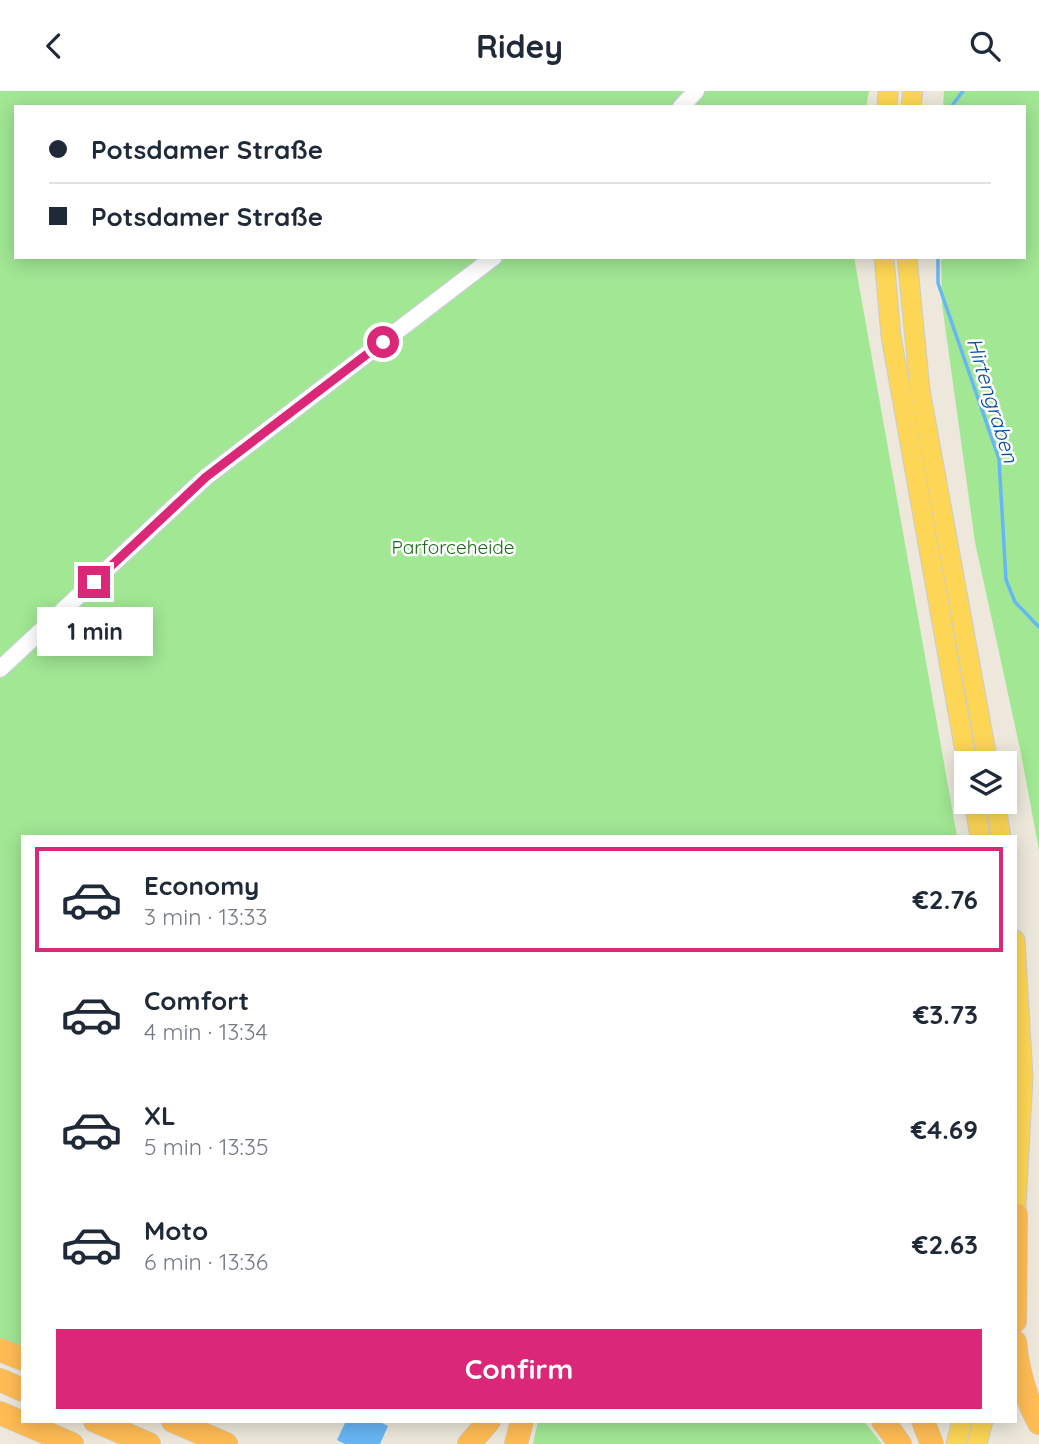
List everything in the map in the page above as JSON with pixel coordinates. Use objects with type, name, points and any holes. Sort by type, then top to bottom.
[{"type":"highway","points":[[884,259],[891,335],[965,751]]},
{"type":"highway","points":[[907,259],[912,340],[986,751]]},
{"type":"highway","points":[[976,814],[980,835]]},
{"type":"highway","points":[[997,814],[1001,835]]},
{"type":"highway","points":[[1017,974],[1023,1077],[1017,1200]]},
{"type":"highway","points":[[0,1350],[21,1358]]},
{"type":"highway","points":[[1017,1359],[1028,1404],[1039,1423]]},
{"type":"highway","points":[[0,1380],[21,1389]]},
{"type":"highway","points":[[0,1413],[21,1422]]},
{"type":"highway","points":[[23,1423],[72,1444]]},
{"type":"highway","points":[[178,1423],[226,1444]]},
{"type":"highway","points":[[469,1444],[487,1423]]},
{"type":"highway","points":[[516,1444],[521,1423]]},
{"type":"highway","points":[[884,1423],[900,1444]]},
{"type":"highway","points":[[924,1423],[932,1444]]},
{"type":"highway","points":[[956,1444],[961,1423]]},
{"type":"highway","points":[[977,1444],[982,1423]]},
{"type":"highway","points":[[104,1425],[149,1444]]},
{"type":"street","points":[[683,105],[696,91]]},
{"type":"street","points":[[0,669],[206,477],[491,259]]},
{"type":"green space","name":"Parforceheide","points":[[0,91],[869,91],[866,105],[14,105],[14,259],[854,259],[957,835],[21,835],[21,1347],[0,1339]]},
{"type":"green space","points":[[944,91],[1039,91],[1039,850],[975,542],[942,304],[941,259],[1026,259],[1026,105],[943,105]]},
{"type":"green space","points":[[538,1423],[866,1423],[882,1444],[533,1444]]},
{"type":"water","points":[[345,1423],[382,1423],[388,1426],[380,1444],[345,1444],[337,1440]]},
{"type":"waterway","name":"Hirtengraben","points":[[952,105],[963,91]]},
{"type":"waterway","name":"Hirtengraben","points":[[938,259],[938,283],[999,459],[1006,580],[1015,602],[1039,627]]},
{"type":"route","points":[[94,582],[206,477],[383,342]]}]
